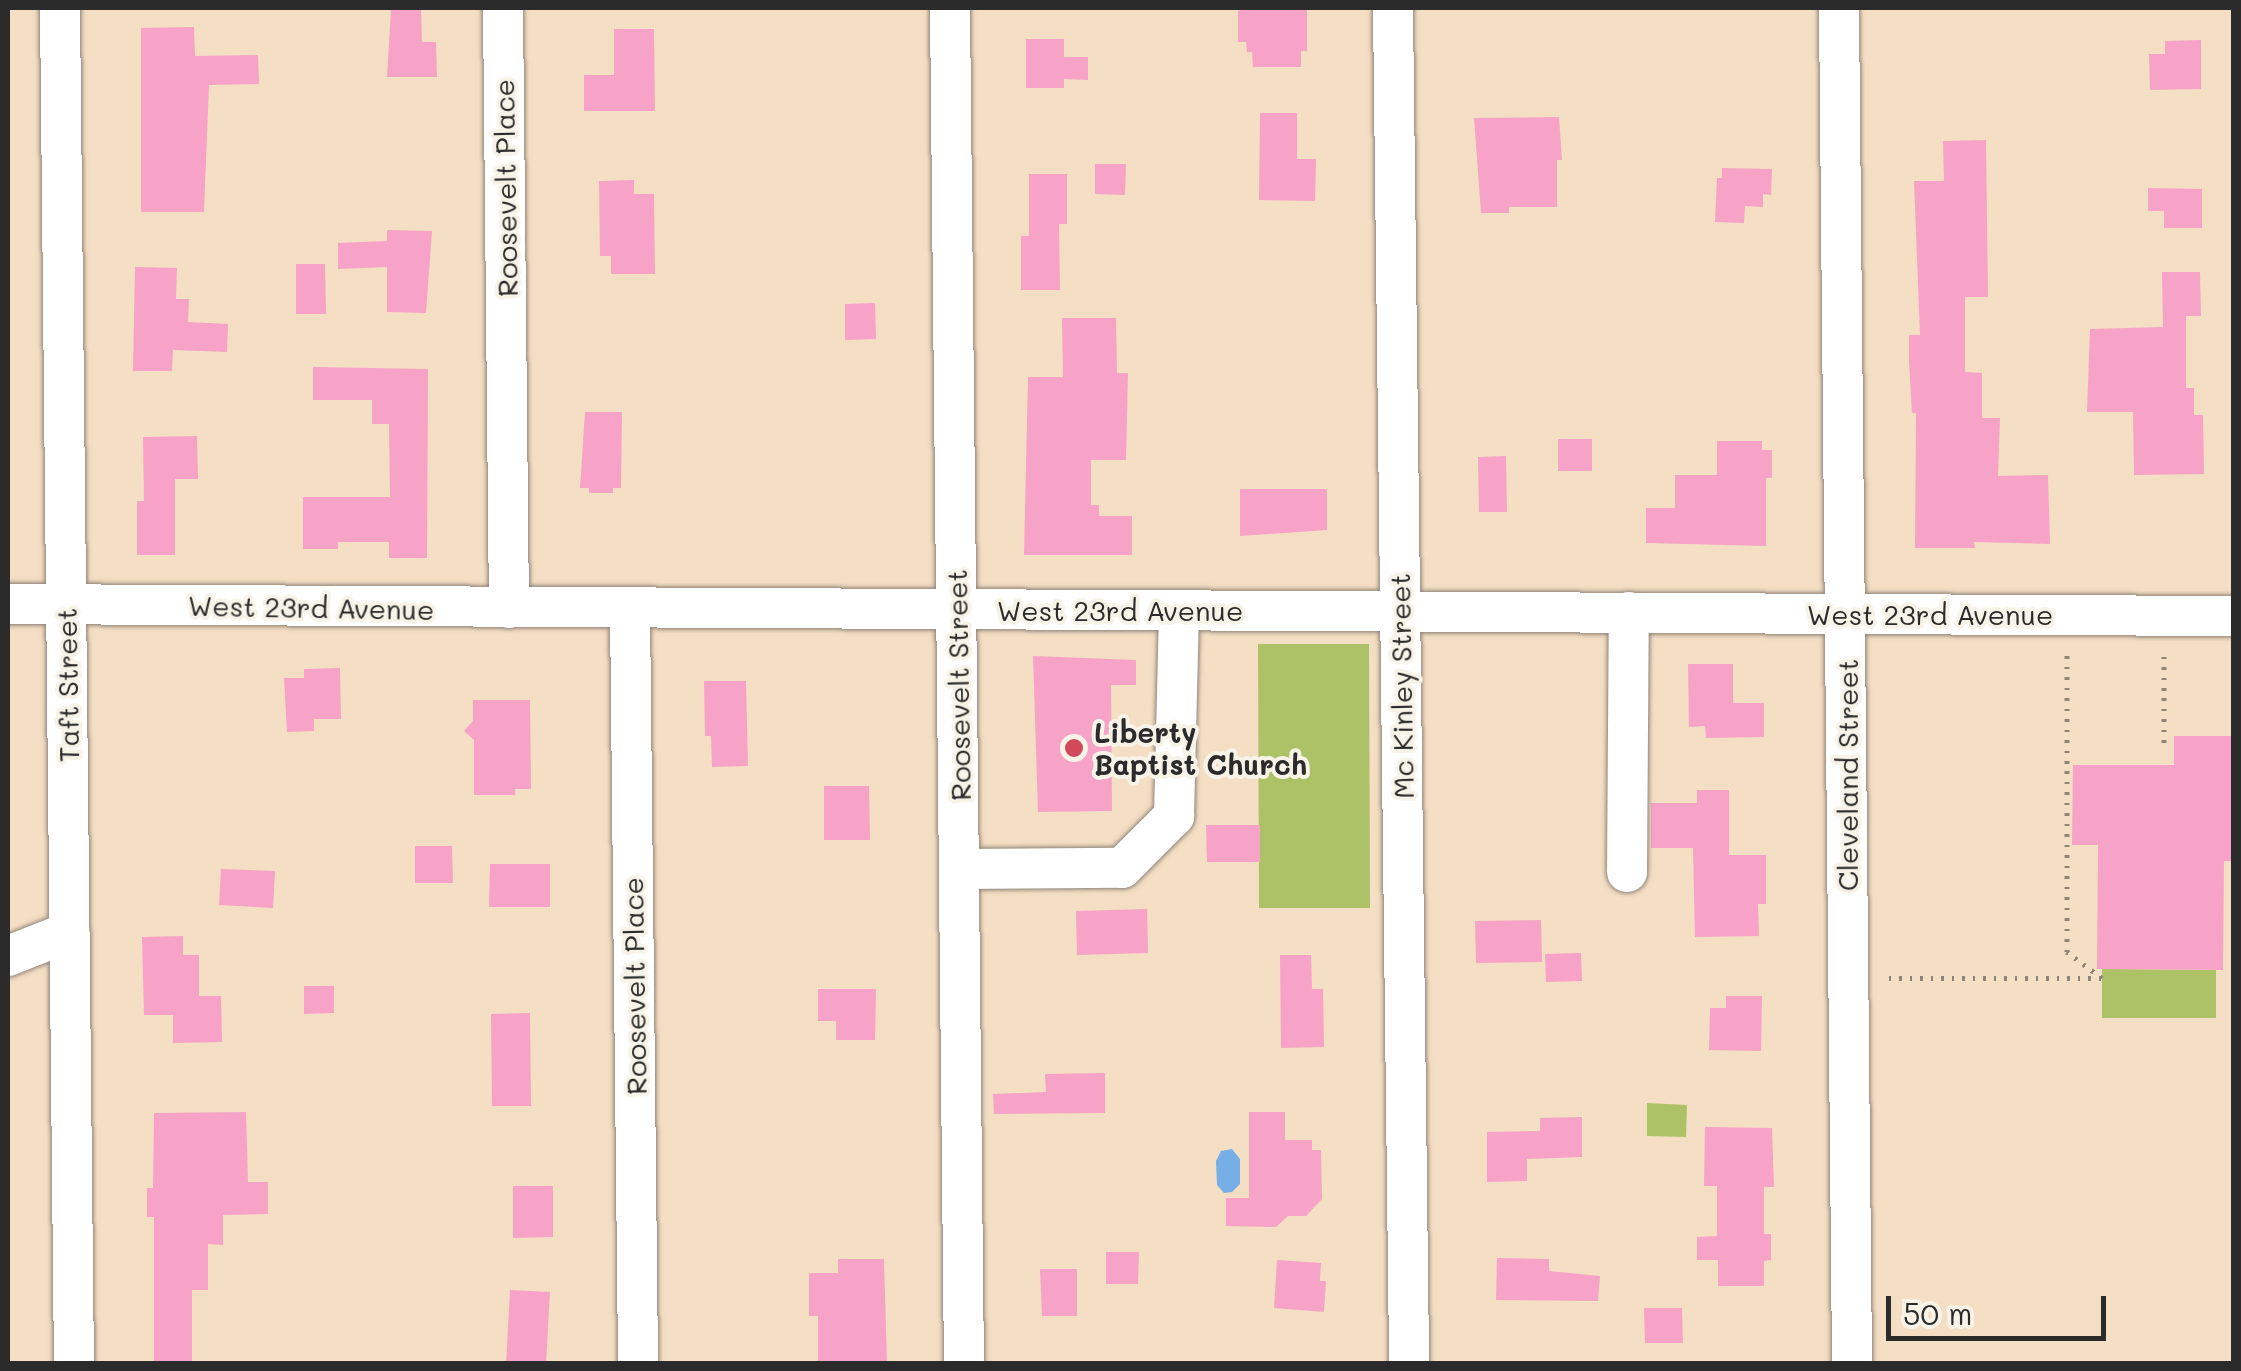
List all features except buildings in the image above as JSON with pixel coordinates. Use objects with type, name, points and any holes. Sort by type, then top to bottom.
[{"type":"street","name":"Taft Street","points":[[60,8],[74,1364]]},
{"type":"street","name":"Roosevelt Place","points":[[502,8],[509,608]]},
{"type":"street","name":"Roosevelt Street","points":[[950,8],[964,1364]]},
{"type":"street","name":"Mc Kinley Street","points":[[1393,8],[1409,1364]]},
{"type":"street","name":"Cleveland Street","points":[[1839,8],[1852,1364]]},
{"type":"street","name":"West 23rd Avenue","points":[[8,604],[2234,616]]},
{"type":"street","name":"Roosevelt Place","points":[[630,609],[638,1364]]},
{"type":"street","points":[[960,870],[1122,868],[1174,816],[1179,610]]},
{"type":"street","points":[[1627,872],[1629,612]]},
{"type":"street","points":[[8,956],[69,932]]},
{"type":"path","points":[[1889,978],[2102,978],[2067,952],[2067,656]]},
{"type":"path","points":[[2164,656],[2164,745]]},
{"type":"green space","points":[[1258,644],[1369,644],[1370,908],[1259,908]]},
{"type":"green space","points":[[2102,969],[2216,970],[2216,1018],[2102,1018]]},
{"type":"green space","points":[[1647,1103],[1687,1105],[1686,1137],[1647,1136]]},
{"type":"water","points":[[1232,1149],[1240,1159],[1240,1184],[1232,1192],[1224,1193],[1217,1185],[1216,1161],[1221,1151]]},
{"type":"place","name":"Liberty Baptist Church","points":[[1074,748]]}]
